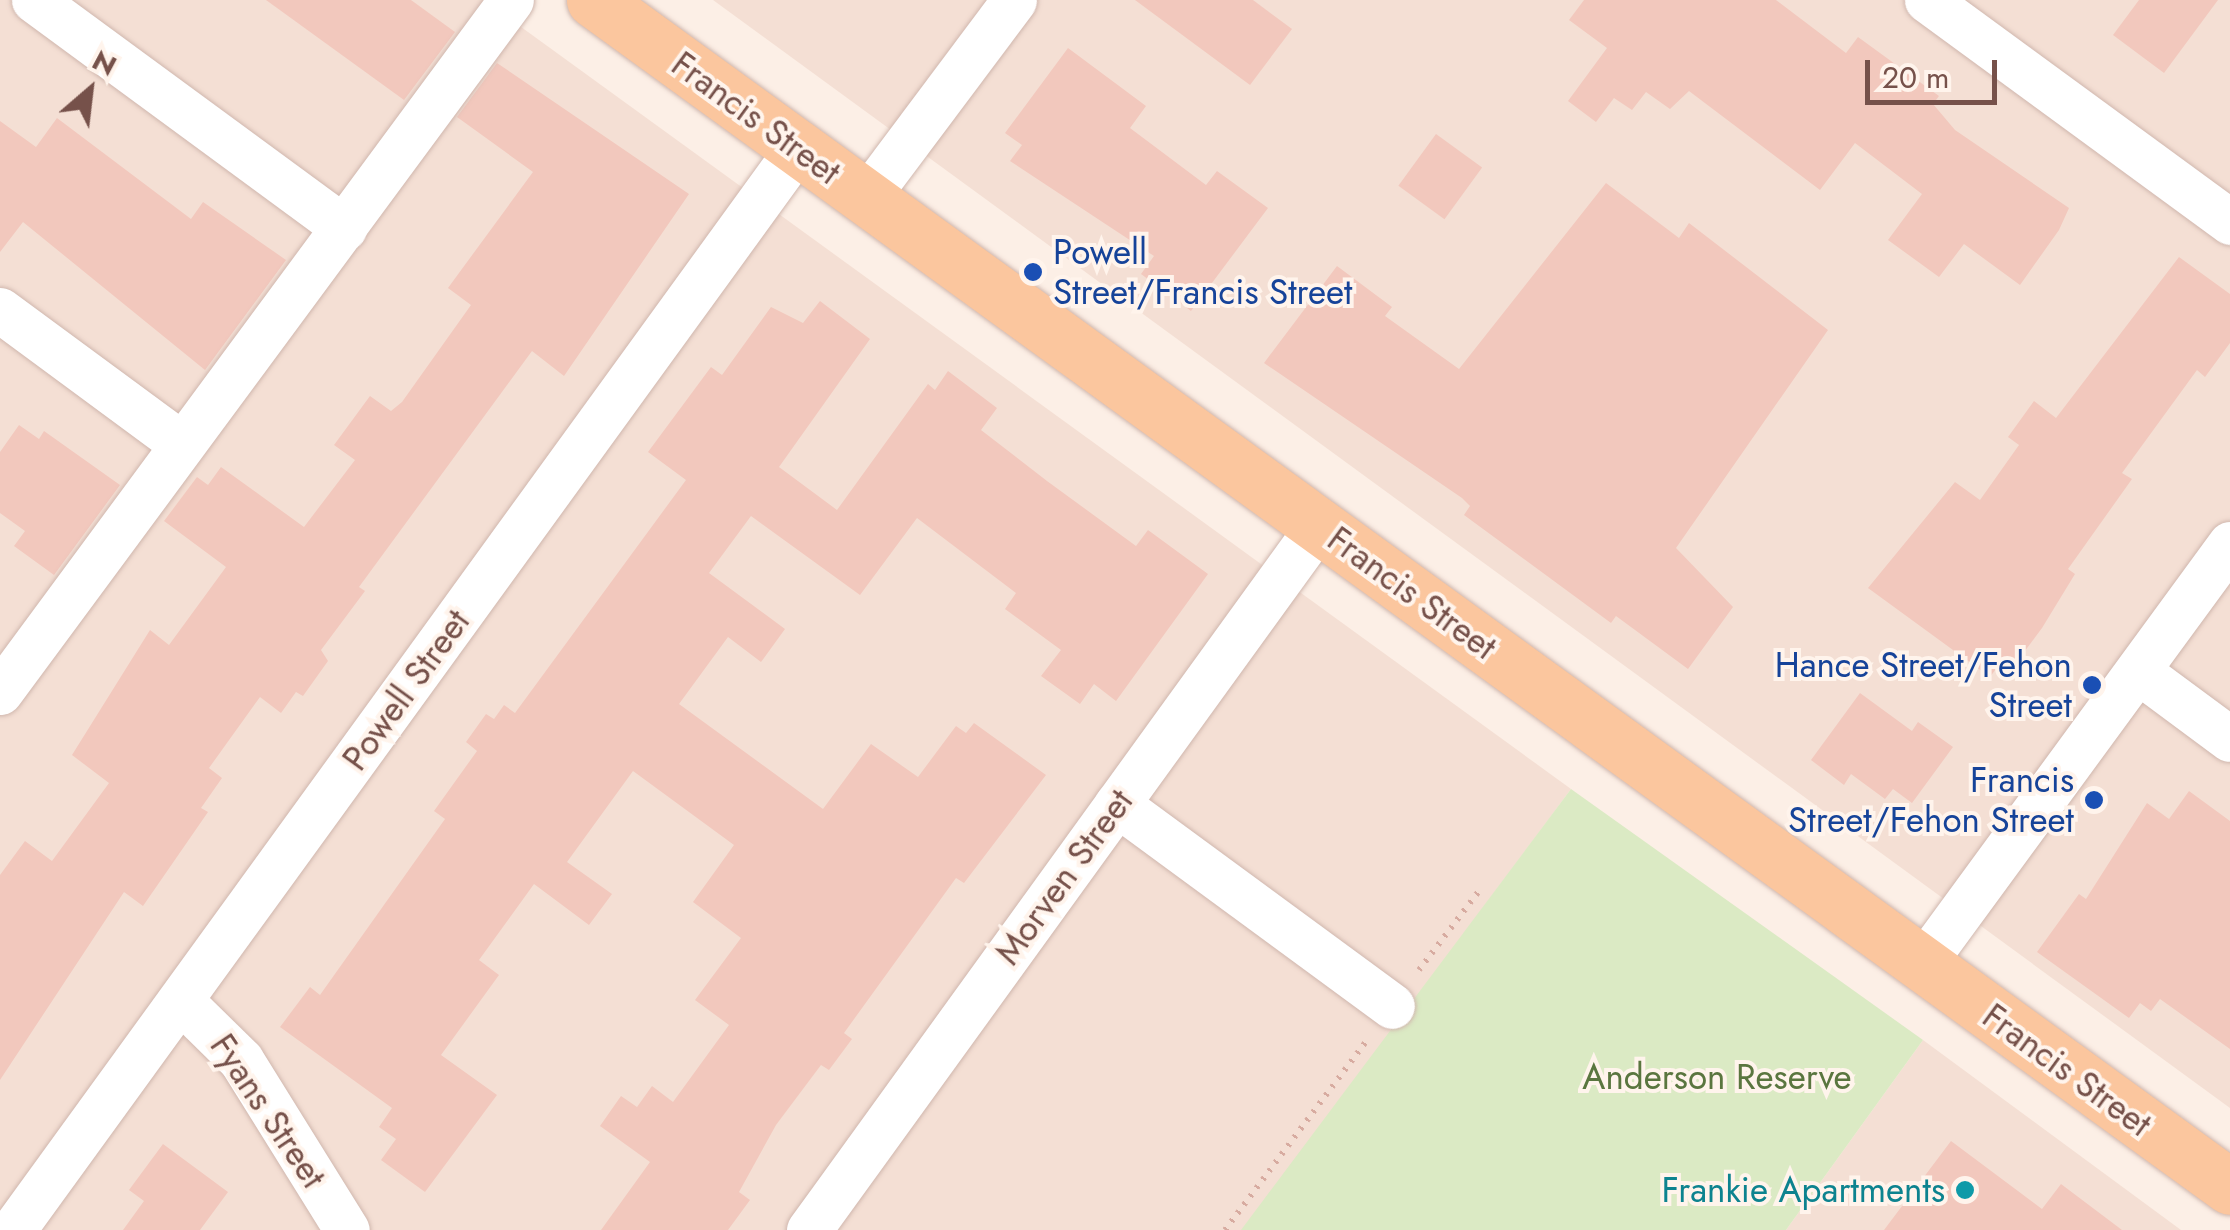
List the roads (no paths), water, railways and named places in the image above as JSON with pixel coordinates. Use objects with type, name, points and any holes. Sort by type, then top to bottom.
[{"type":"main road","name":"Francis Street","points":[[594,0],[2230,1187]]},
{"type":"street","points":[[34,0],[344,228]]},
{"type":"street","points":[[9,662],[182,444],[511,0]]},
{"type":"street","points":[[866,198],[1014,0]]},
{"type":"street","points":[[1927,0],[2230,222]]},
{"type":"street","name":"Powell Street","points":[[13,1230],[798,148]]},
{"type":"street","points":[[0,310],[182,444]]},
{"type":"street","name":"Morven Street","points":[[809,1230],[1319,525]]},
{"type":"street","points":[[1921,966],[2230,544]]},
{"type":"street","points":[[2138,671],[2230,739]]},
{"type":"street","points":[[1117,804],[1392,1006]]},
{"type":"street","name":"Fyans Street","points":[[180,1001],[240,1060],[347,1230]]},
{"type":"place","name":"Powell Street/Francis Street","points":[[1033,272]]},
{"type":"place","name":"Hance Street/Fehon Street","points":[[2092,685]]},
{"type":"place","name":"Francis Street/Fehon Street","points":[[2094,800]]},
{"type":"place","name":"Frankie Apartments","points":[[1965,1190]]},
{"type":"park label","name":"Anderson Reserve","points":[[1717,1077]]}]
